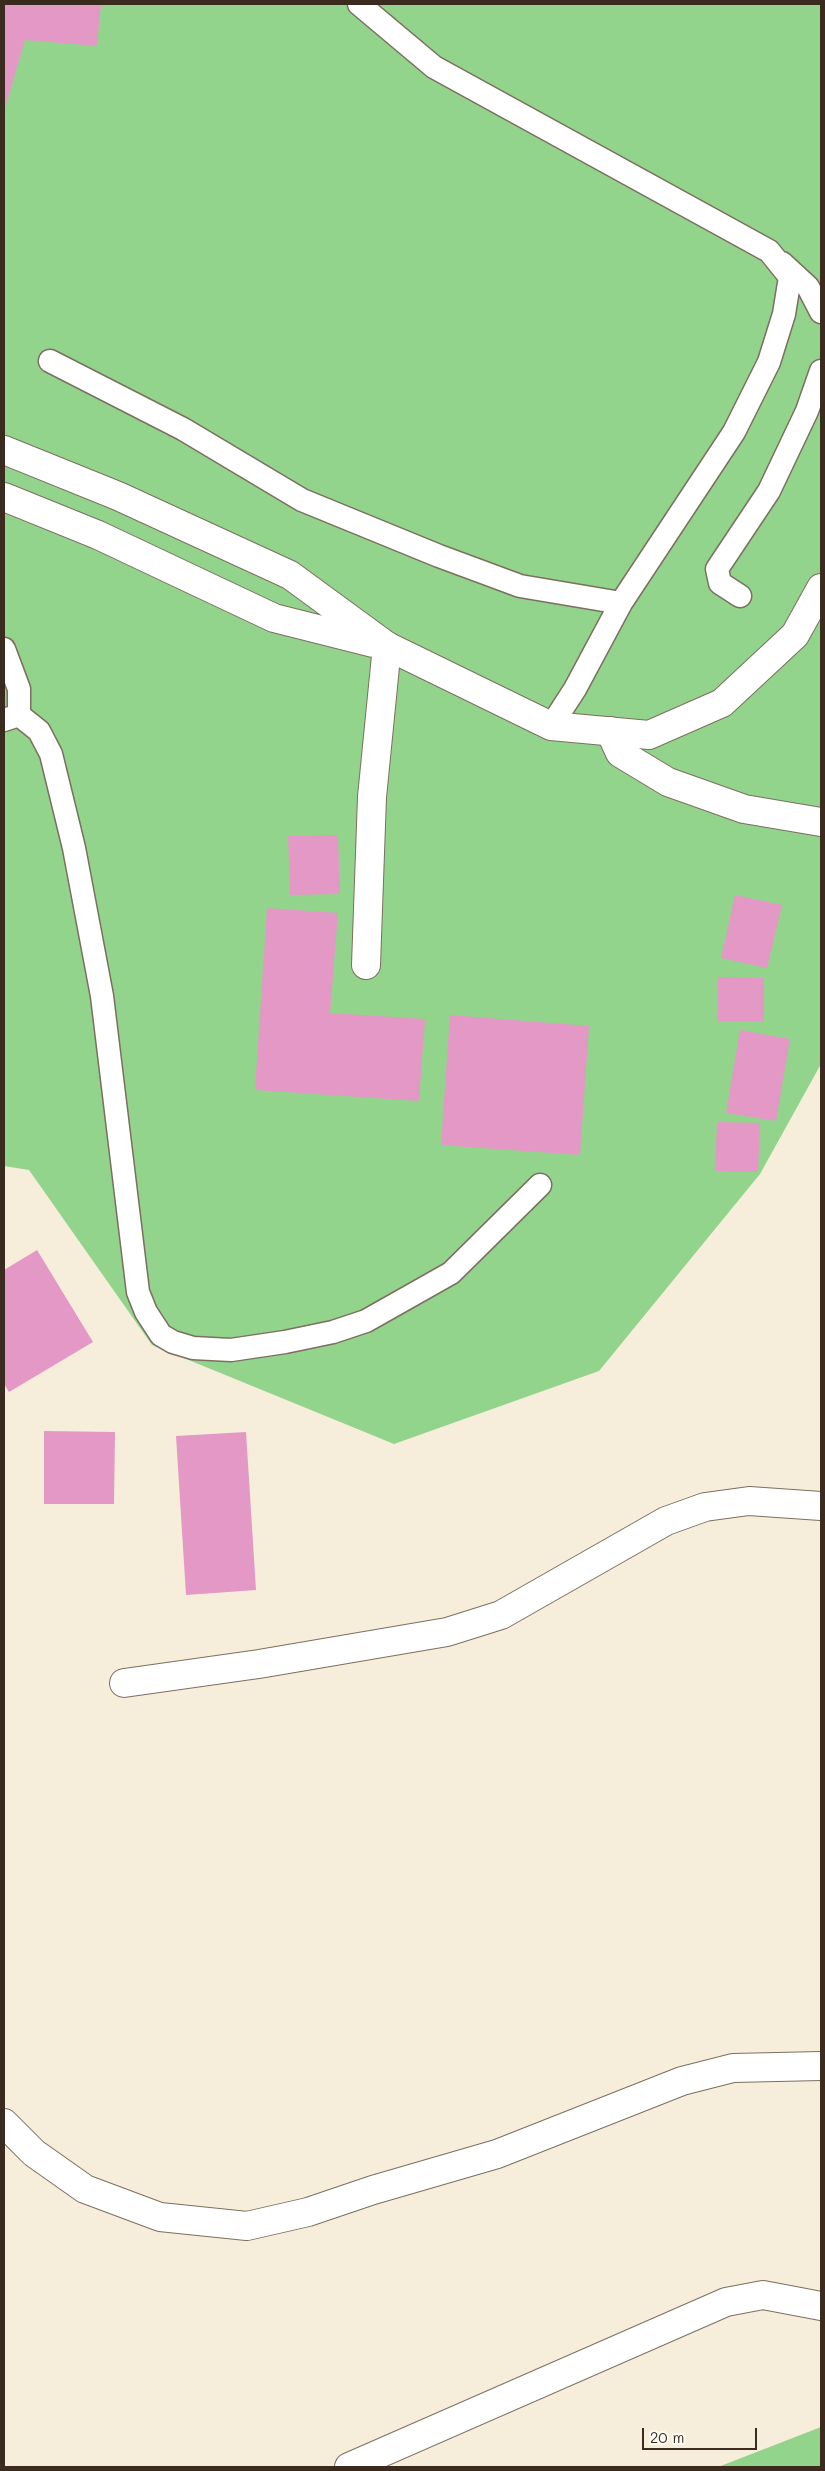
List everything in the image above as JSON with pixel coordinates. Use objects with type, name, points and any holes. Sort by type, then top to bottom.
[{"type":"street","points":[[4,450],[118,496],[290,575],[387,646],[551,726],[649,735],[722,703],[795,635],[821,588]]},
{"type":"street","points":[[4,496],[98,535],[274,618],[387,646]]},
{"type":"street","points":[[366,965],[372,797],[387,646]]},
{"type":"street","points":[[610,731],[620,753],[668,782],[744,809],[821,822]]},
{"type":"street","points":[[124,1683],[268,1663],[447,1632],[501,1615],[666,1521],[705,1507],[749,1501],[821,1506]]},
{"type":"street","points":[[4,2123],[34,2153],[85,2189],[160,2217],[247,2226],[308,2212],[373,2190],[497,2154],[682,2081],[733,2068],[821,2066]]},
{"type":"street","points":[[349,2467],[726,2302],[763,2295],[821,2306]]},
{"type":"lane","points":[[359,4],[434,67],[769,250],[808,287],[821,312]]},
{"type":"lane","points":[[551,726],[575,688],[621,603],[734,432],[769,362],[784,314],[790,277],[769,250]]},
{"type":"lane","points":[[50,360],[183,429],[302,500],[439,556],[520,586],[621,603]]},
{"type":"lane","points":[[740,596],[720,583],[717,569],[769,491],[808,411],[821,371]]},
{"type":"lane","points":[[4,649],[19,689],[12,717],[39,731],[51,754],[74,848],[102,996],[138,1292],[146,1312],[161,1335],[173,1342],[193,1348],[231,1350],[294,1340],[366,1321],[451,1273],[540,1185]]},
{"type":"green space","points":[[4,4],[821,4],[821,1064],[760,1174],[599,1371],[394,1444],[152,1345],[29,1170],[4,1166]]},
{"type":"green space","points":[[821,2427],[821,2467],[718,2467]]},
{"type":"building","points":[[4,4],[101,4],[97,46],[25,40],[4,112]]},
{"type":"building","points":[[338,835],[340,894],[290,895],[288,836]]},
{"type":"building","points":[[735,895],[782,905],[767,968],[721,958]]},
{"type":"building","points":[[267,908],[338,913],[330,1013],[425,1019],[419,1101],[255,1090]]},
{"type":"building","points":[[717,977],[764,978],[764,1021],[717,1021]]},
{"type":"building","points":[[450,1015],[589,1026],[580,1155],[441,1145]]},
{"type":"building","points":[[740,1030],[790,1039],[776,1121],[726,1113]]},
{"type":"building","points":[[717,1122],[760,1123],[758,1172],[715,1171]]},
{"type":"building","points":[[37,1250],[93,1342],[9,1392],[4,1384],[4,1270]]},
{"type":"building","points":[[44,1431],[115,1432],[114,1504],[44,1504]]},
{"type":"building","points":[[246,1432],[256,1590],[186,1595],[176,1436]]}]
